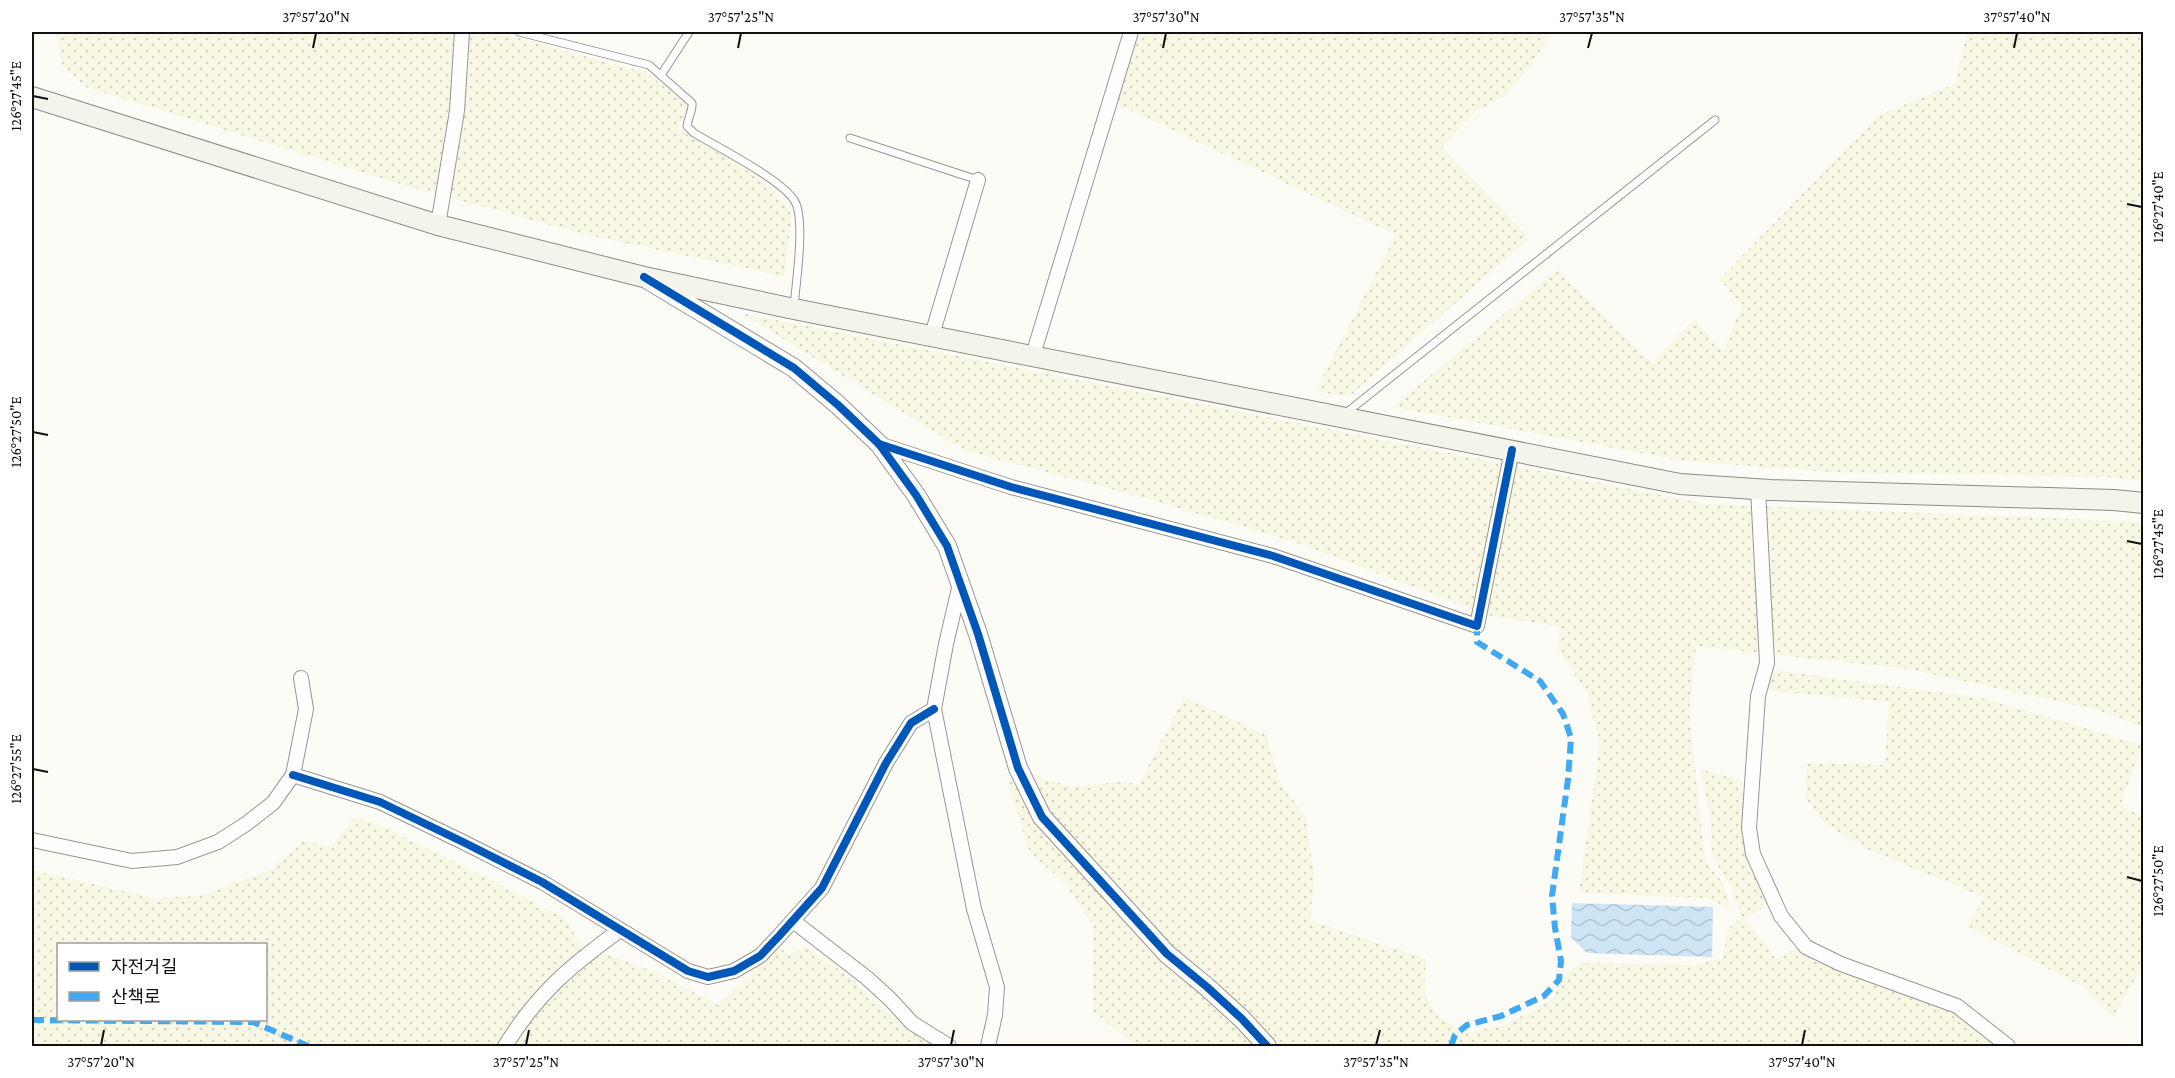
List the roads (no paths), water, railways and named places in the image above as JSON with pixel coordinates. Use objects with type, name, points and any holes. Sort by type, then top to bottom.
[{"type":"main road","points":[[32,97],[438,225],[644,277],[794,309],[1680,484],[1758,489],[2144,503]]},
{"type":"street","points":[[438,225],[457,111],[462,32]]},
{"type":"street","points":[[1033,355],[1131,32]]},
{"type":"street","points":[[932,335],[978,180]]},
{"type":"street","points":[[644,277],[794,368],[879,444],[916,495],[947,546],[961,582],[1018,768],[1042,817],[1167,954],[1221,1000],[1267,1047]]},
{"type":"street","points":[[879,444],[1011,488],[1273,556],[1477,626],[1512,450]]},
{"type":"street","points":[[1758,489],[1767,663],[1758,696],[1749,828],[1753,854],[1781,916],[1806,946],[1841,964],[1956,1006],[2008,1047]]},
{"type":"street","points":[[961,582],[934,709],[974,909],[997,987],[995,1015],[988,1047]]},
{"type":"street","points":[[32,840],[132,861],[177,857],[218,842],[273,803],[293,775],[306,709],[301,678]]},
{"type":"street","points":[[293,775],[380,802],[542,882],[688,970],[708,977],[734,971],[760,956],[822,888],[886,763],[911,723],[934,709]]},
{"type":"street","points":[[793,921],[867,978],[912,1023],[949,1047]]},
{"type":"street","points":[[505,1047],[520,1022],[546,990],[577,962],[620,930]]},
{"type":"lane","points":[[519,32],[649,65],[692,103],[693,109],[688,117],[687,126],[694,133],[775,181],[795,201],[800,224],[794,309]]},
{"type":"lane","points":[[661,75],[689,32]]},
{"type":"lane","points":[[1341,418],[1715,120]]},
{"type":"lane","points":[[850,138],[978,180]]},
{"type":"water","points":[[1572,903],[1713,907],[1712,957],[1587,953],[1571,937]]}]
